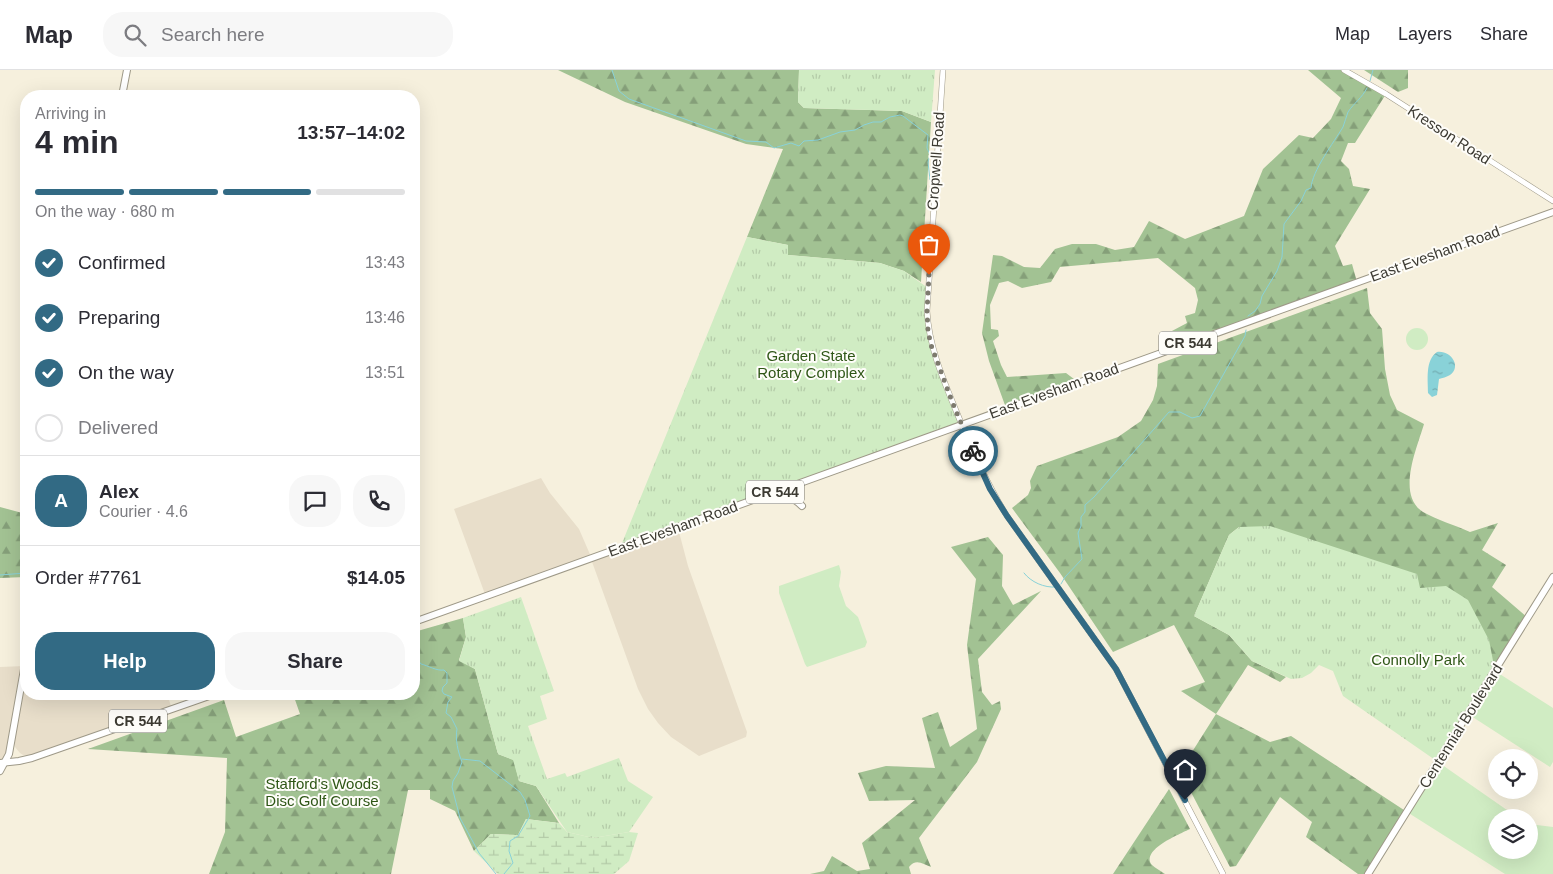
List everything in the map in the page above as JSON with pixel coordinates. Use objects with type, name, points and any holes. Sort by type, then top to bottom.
[{"type":"main road","points":[[123,90],[126,70]]},
{"type":"main road","name":"East Evesham Road","points":[[420,620],[1553,212]]},
{"type":"main road","points":[[753,500],[767,500],[786,496],[802,506]]},
{"type":"main road","name":"Centennial Boulevard","points":[[1368,874],[1553,578]]},
{"type":"main road","points":[[0,771],[13,736],[20,694]]},
{"type":"main road","name":"CR 544","points":[[3,762],[19,761],[37,756],[198,700]]},
{"type":"street","name":"Cropwell Road","points":[[943,70],[927,311],[931,345],[974,454],[990,489],[1007,516],[1116,669],[1223,874]]},
{"type":"street","name":"Kresson Road","points":[[1344,70],[1386,94],[1553,201]]},
{"type":"shaded area","points":[[541,478],[550,493],[579,529],[592,559],[678,528],[688,566],[747,732],[746,737],[699,756],[671,737],[658,723],[648,709],[638,689],[591,559],[486,597],[454,509]]},
{"type":"shaded area","points":[[20,666],[20,700],[169,700],[172,709],[37,756],[20,753],[15,747],[13,738],[9,754],[0,763],[0,667]]},
{"type":"green space","points":[[558,70],[799,70],[798,102],[804,108],[902,111],[931,122],[921,282],[904,271],[880,263],[788,255],[788,245],[747,237],[783,149],[746,144],[625,102]]},
{"type":"green space","points":[[799,70],[935,70],[931,122],[902,111],[804,108],[798,102]]},
{"type":"green space","points":[[1308,70],[1344,70],[1386,94],[1355,143],[1348,143],[1341,161],[1349,169],[1353,186],[1370,189],[1335,246],[1343,266],[1352,264],[1357,282],[1174,348],[1170,332],[1187,323],[1185,316],[1195,313],[1198,300],[1195,288],[1158,258],[1060,267],[1051,282],[1022,288],[1008,281],[999,283],[990,305],[991,329],[998,330],[999,336],[993,341],[1007,377],[1066,373],[1078,382],[1006,408],[989,361],[982,333],[993,255],[1002,256],[1024,267],[1040,268],[1055,249],[1072,244],[1096,244],[1115,250],[1134,247],[1149,221],[1185,239],[1244,216],[1263,169],[1299,135],[1313,138],[1331,119],[1341,98]]},
{"type":"green space","points":[[1364,70],[1408,70],[1408,88],[1398,92]]},
{"type":"green space","name":"Garden State Rotary Complex","points":[[747,237],[788,245],[788,255],[880,263],[904,271],[928,288],[928,331],[962,425],[620,548]]},
{"type":"green space","points":[[1367,288],[1370,313],[1382,329],[1385,369],[1390,395],[1397,410],[1424,424],[1413,458],[1411,471],[1411,494],[1415,504],[1428,515],[1470,532],[1498,523],[1482,550],[1506,565],[1492,587],[1528,618],[1495,671],[1420,588],[1239,527],[1229,535],[1194,616],[1229,635],[1252,661],[1286,677],[1280,682],[1248,665],[1216,714],[1181,691],[1205,682],[1174,625],[1113,652],[1060,573],[1012,508],[1028,495],[1031,488],[1030,481],[1037,466],[1118,437],[1141,421],[1153,400],[1157,386],[1158,364]]},
{"type":"green space","points":[[1417,328],[1427,335],[1428,339],[1421,349],[1417,350],[1407,343],[1406,339],[1413,329]]},
{"type":"green space","points":[[0,507],[20,512],[20,577],[0,578]]},
{"type":"green space","name":"Connolly Park","points":[[1270,526],[1417,574],[1420,588],[1446,586],[1468,600],[1489,640],[1495,671],[1438,762],[1343,696],[1333,671],[1319,665],[1302,678],[1291,679],[1252,661],[1229,635],[1194,616],[1229,535],[1239,527]]},
{"type":"green space","points":[[988,537],[1003,555],[1002,586],[1013,605],[1041,591],[978,659],[982,692],[992,705],[1000,701],[1001,709],[977,762],[919,838],[931,867],[920,862],[914,863],[909,867],[911,874],[810,874],[824,871],[832,856],[857,871],[870,869],[862,843],[915,800],[869,801],[858,773],[886,766],[935,768],[922,718],[938,712],[950,747],[977,729],[967,645],[976,579],[951,547]]},
{"type":"green space","points":[[839,565],[841,572],[839,586],[846,606],[858,617],[867,642],[865,647],[807,667],[779,593],[779,586]]},
{"type":"green space","points":[[521,597],[554,691],[540,696],[547,719],[528,726],[547,779],[565,773],[567,777],[619,758],[628,781],[653,797],[629,832],[593,838],[567,832],[536,786],[519,781],[513,760],[498,754],[475,669],[459,661],[466,637],[463,618]]},
{"type":"green space","name":"Stafford's Woods Disc Golf Course","points":[[463,618],[466,637],[459,660],[475,669],[498,754],[514,760],[519,781],[536,786],[559,823],[526,819],[518,835],[491,834],[474,851],[455,811],[430,799],[430,790],[408,790],[391,874],[209,874],[225,832],[227,758],[88,749],[224,700],[236,737],[300,714],[295,700],[420,700],[420,630]]},
{"type":"green space","points":[[1495,671],[1553,708],[1553,762],[1550,767],[1538,759],[1538,749],[1522,749],[1468,714]]},
{"type":"green space","points":[[1216,714],[1270,742],[1291,736],[1407,812],[1368,874],[1358,874],[1306,837],[1312,822],[1280,797],[1236,866],[1230,867],[1180,771]]},
{"type":"green space","points":[[1438,762],[1488,797],[1488,799],[1491,799],[1506,809],[1488,809],[1488,859],[1538,859],[1538,825],[1553,827],[1553,874],[1505,874],[1407,812]]},
{"type":"green space","points":[[1169,789],[1190,829],[1163,843],[1151,854],[1152,865],[1165,874],[1113,874]]},
{"type":"green space","points":[[526,819],[559,823],[567,832],[593,838],[629,832],[638,833],[629,861],[614,874],[498,874],[474,851],[491,834],[518,835]]},
{"type":"water","points":[[1437,352],[1450,356],[1455,364],[1455,368],[1450,375],[1439,379],[1437,395],[1432,397],[1428,393],[1428,371],[1431,360]]},
{"type":"waterway","points":[[612,70],[619,91],[629,99],[746,141],[766,142],[774,148],[791,143],[799,146],[804,141],[818,140],[840,132],[855,130],[873,122],[881,122],[890,117],[903,116],[928,135],[927,148],[930,155],[928,162],[930,180],[933,180]]},
{"type":"waterway","points":[[1370,81],[1373,70]]},
{"type":"waterway","points":[[1248,316],[1260,304],[1262,296],[1277,271],[1282,257],[1284,224],[1301,201],[1306,190],[1311,188],[1315,173],[1343,127],[1348,112],[1367,88]]},
{"type":"waterway","points":[[1061,584],[1082,559],[1078,533],[1081,526],[1081,517],[1085,512],[1085,505],[1169,412],[1180,412],[1192,418],[1200,416],[1245,336],[1246,330]]},
{"type":"waterway","points":[[0,575],[20,573]]},
{"type":"waterway","points":[[1024,573],[1038,584],[1056,587]]},
{"type":"waterway","points":[[420,663],[435,669],[444,670],[447,673],[447,683],[442,691],[444,694],[452,697],[448,702],[446,713],[451,717],[457,729],[457,746],[462,762],[452,787],[460,818],[479,853],[496,874]]},
{"type":"waterway","points":[[462,759],[480,761],[520,792],[525,800],[530,816],[518,836],[510,841],[509,851],[513,863],[504,874]]},
{"type":"way so far","points":[[929,275],[927,311],[931,345],[973,451]]},
{"type":"route","points":[[973,451],[990,489],[1007,516],[1116,669],[1185,800]]}]
